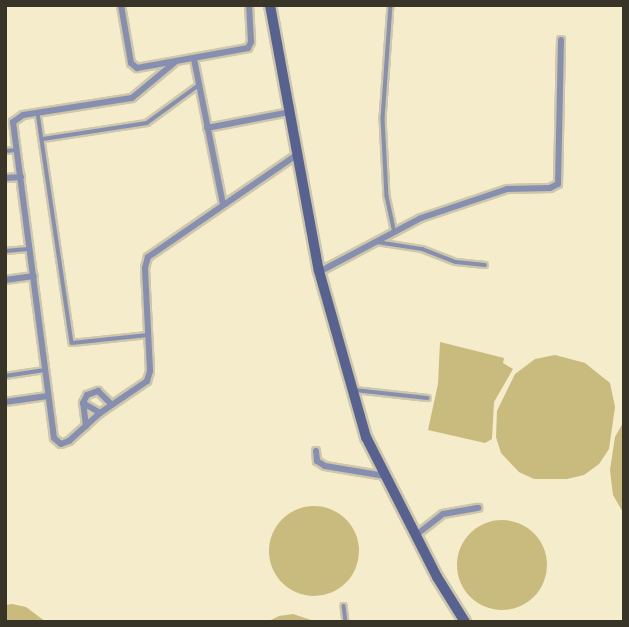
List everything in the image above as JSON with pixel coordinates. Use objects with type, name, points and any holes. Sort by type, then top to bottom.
[{"type":"street","points":[[121,5],[133,66],[174,63],[248,48],[251,42],[249,8]]},
{"type":"street","points":[[270,5],[319,272],[366,437],[416,536],[465,622]]},
{"type":"street","points":[[319,272],[394,230],[490,193],[507,188],[550,188],[558,184],[561,40]]},
{"type":"street","points":[[194,59],[223,204]]},
{"type":"street","points":[[13,122],[19,116],[132,98],[174,63]]},
{"type":"street","points":[[207,128],[290,112]]},
{"type":"street","points":[[5,117],[13,122]]},
{"type":"street","points":[[13,122],[48,396],[57,442],[69,442],[100,412],[147,381],[145,268],[148,257],[299,153]]},
{"type":"street","points":[[5,178],[21,177]]},
{"type":"street","points":[[5,280],[34,276]]},
{"type":"street","points":[[86,426],[83,403],[87,395],[94,391],[102,392],[111,404]]},
{"type":"street","points":[[5,402],[48,396]]},
{"type":"street","points":[[83,403],[100,412]]},
{"type":"street","points":[[316,452],[317,461],[325,466],[385,476]]},
{"type":"street","points":[[416,536],[443,513],[478,508]]},
{"type":"lane","points":[[391,5],[383,118],[387,196],[394,230]]},
{"type":"lane","points":[[43,139],[148,123],[199,85]]},
{"type":"lane","points":[[38,113],[72,343],[148,335]]},
{"type":"lane","points":[[5,151],[16,150]]},
{"type":"lane","points":[[375,242],[422,248],[456,262],[485,265]]},
{"type":"lane","points":[[5,251],[30,248]]},
{"type":"lane","points":[[5,376],[45,370]]},
{"type":"lane","points":[[352,390],[428,398]]},
{"type":"lane","points":[[344,606],[346,622]]},
{"type":"shaded area","points":[[440,342],[504,358],[503,363],[513,369],[494,402],[492,439],[485,443],[428,430],[438,384]]},
{"type":"shaded area","points":[[555,355],[585,363],[610,383],[615,407],[609,449],[599,464],[584,475],[567,479],[534,479],[519,472],[501,453],[496,437],[497,411],[515,374],[535,359]]},
{"type":"shaded area","points":[[624,421],[624,514],[613,495],[610,470],[615,437]]},
{"type":"shaded area","points":[[314,506],[331,509],[346,519],[356,534],[359,551],[356,568],[346,583],[331,593],[314,596],[297,593],[282,583],[272,568],[269,551],[272,534],[282,519],[297,509]]},
{"type":"shaded area","points":[[502,520],[519,523],[534,533],[544,548],[547,565],[544,582],[534,597],[519,607],[502,610],[485,607],[470,597],[460,582],[457,565],[460,548],[470,533],[485,523]]},
{"type":"shaded area","points":[[5,605],[26,607],[46,622],[5,622]]},
{"type":"shaded area","points":[[293,614],[317,622],[267,622],[279,616]]}]
